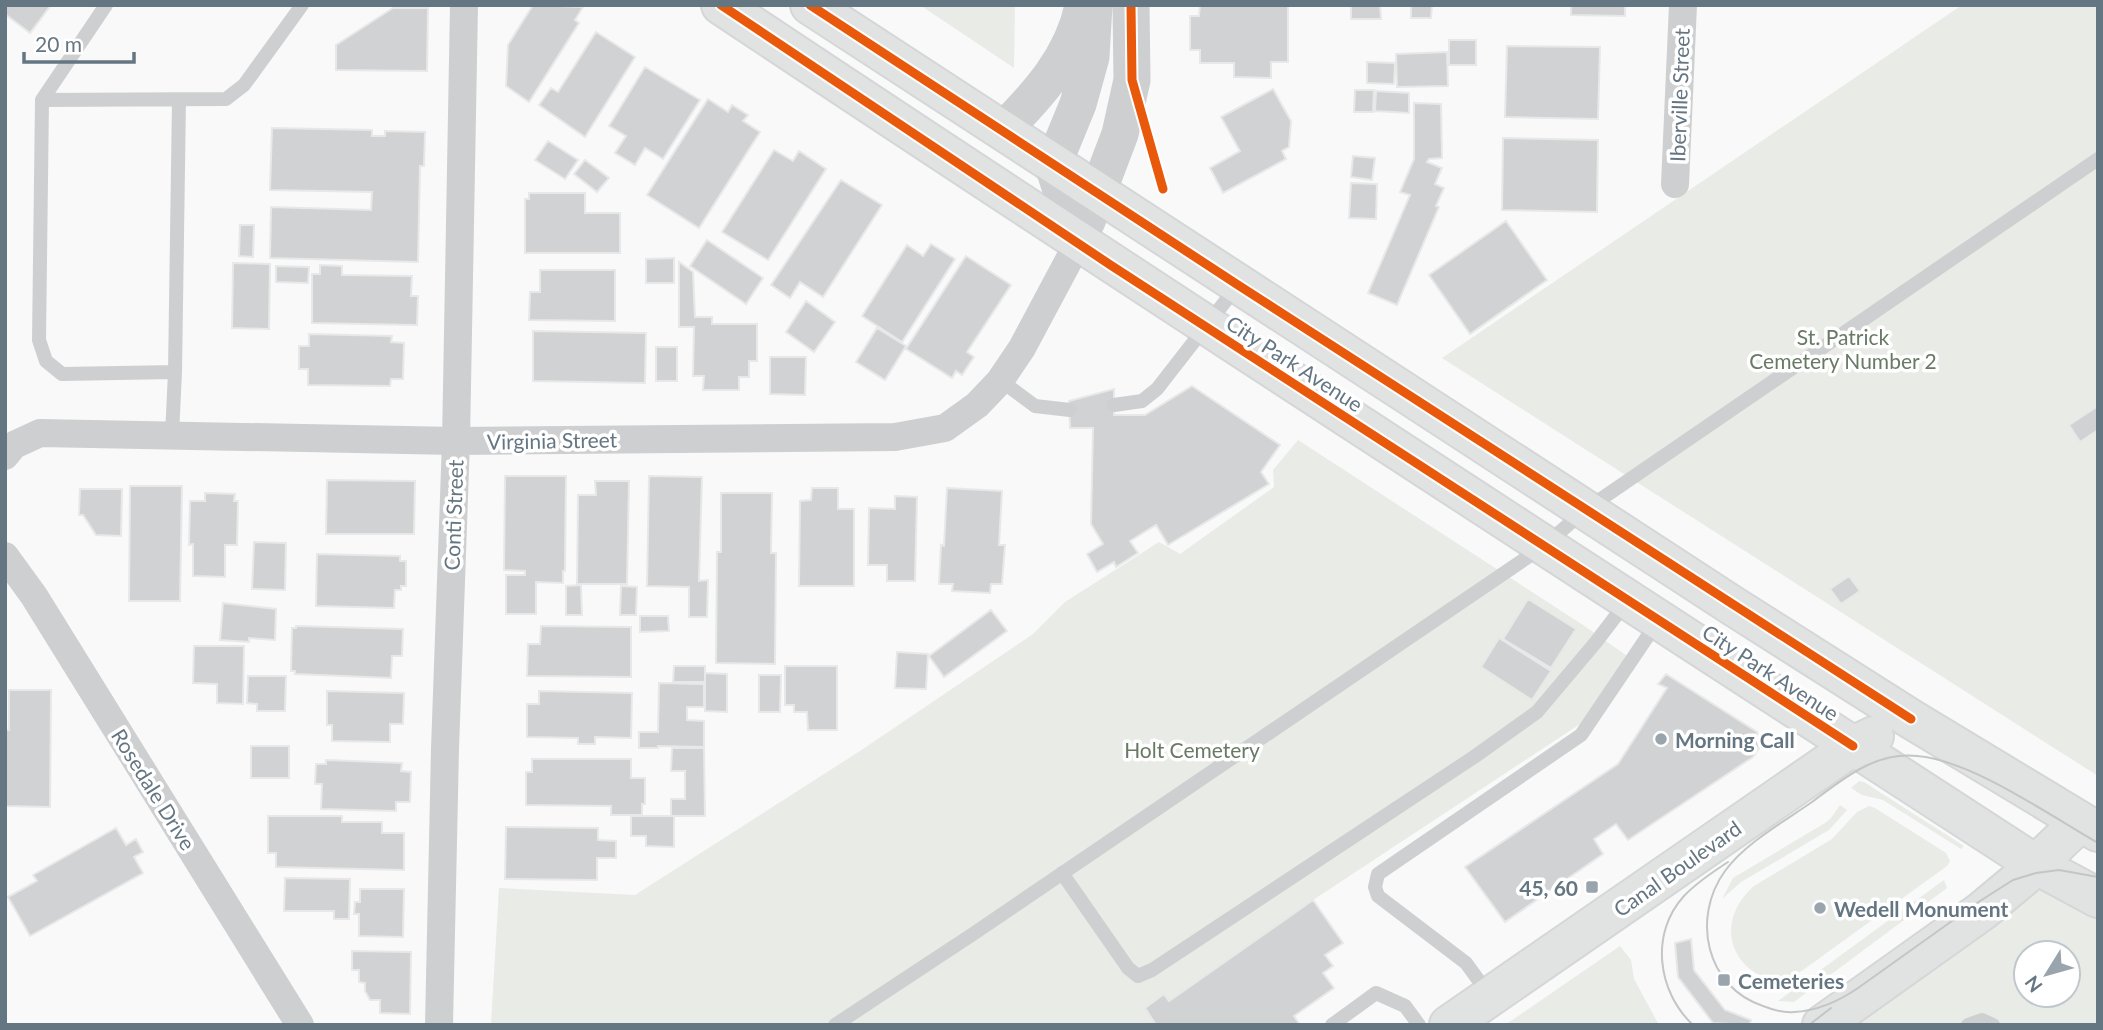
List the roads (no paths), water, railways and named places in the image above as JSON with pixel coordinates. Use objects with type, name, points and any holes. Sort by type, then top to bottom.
[{"type":"main road","name":"City Park Avenue","points":[[721,5],[1078,243],[1544,546],[2035,864],[2098,898]]},
{"type":"main road","name":"City Park Avenue","points":[[810,5],[1584,510],[1912,719],[2089,827]]},
{"type":"main road","name":"Canal Boulevard","points":[[1448,1025],[1853,746],[1912,719]]},
{"type":"main road","points":[[1822,1025],[1982,911],[2035,864],[2089,827]]},
{"type":"street","name":"Conti Street","points":[[439,1025],[456,441],[464,5]]},
{"type":"street","points":[[1002,131],[1037,96],[1064,57],[1083,5]]},
{"type":"street","points":[[1078,243],[1053,164],[1077,104],[1091,57],[1094,5]]},
{"type":"street","points":[[1078,243],[1120,134],[1132,80],[1130,5]]},
{"type":"street","name":"Iberville Street","points":[[1675,184],[1683,5]]},
{"type":"street","name":"Virginia Street","points":[[5,456],[14,445],[40,433],[456,441],[895,436],[945,428],[977,405],[1000,380],[1022,348],[1078,243]]},
{"type":"street","name":"Rosedale Drive","points":[[5,556],[34,596],[299,1025]]},
{"type":"lane","points":[[106,5],[42,100],[39,340],[46,361],[62,374],[175,372]]},
{"type":"lane","points":[[42,100],[226,99],[243,85],[302,5]]},
{"type":"lane","points":[[172,435],[179,100]]},
{"type":"lane","points":[[835,1025],[1544,546],[1584,510],[2098,159]]},
{"type":"lane","points":[[1114,405],[1142,401],[1157,389],[1238,285]]},
{"type":"lane","points":[[1000,380],[1035,406],[1070,410]]},
{"type":"lane","points":[[1062,873],[1128,968],[1139,975],[1152,970],[1474,757],[1537,712],[1596,642],[1643,610]]},
{"type":"lane","points":[[1490,996],[1466,964],[1378,897],[1375,887],[1378,874],[1581,735],[1643,610]]},
{"type":"lane","points":[[1332,1025],[1376,993],[1405,1006],[1419,1025]]},
{"type":"lane","points":[[1968,1025],[1982,1020],[1993,1025]]},
{"type":"tram line","points":[[2098,843],[2009,790],[1961,767],[1917,756],[1887,758],[1848,776],[1766,833],[1733,861],[1715,890],[1709,909],[1707,929],[1710,949],[1728,984],[1744,997],[1778,1011],[1811,1010],[1851,993],[2013,880],[2059,870],[2098,877]]},
{"type":"tram line","points":[[1693,1025],[1681,1011],[1665,979],[1662,944],[1673,911],[1684,896],[1728,862]]},
{"type":"tram line","points":[[1809,1025],[1831,1008]]},
{"type":"place","name":"Morning Call","points":[[1661,739]]},
{"type":"place","name":"45, 60","points":[[1592,887]]},
{"type":"place","name":"Wedell Monument","points":[[1820,908]]},
{"type":"place","name":"Cemeteries","points":[[1724,980]]},
{"type":"park label","name":"St. Patrick Cemetery Number 2","points":[[1843,348]]},
{"type":"park label","name":"Holt Cemetery","points":[[1192,749]]}]
